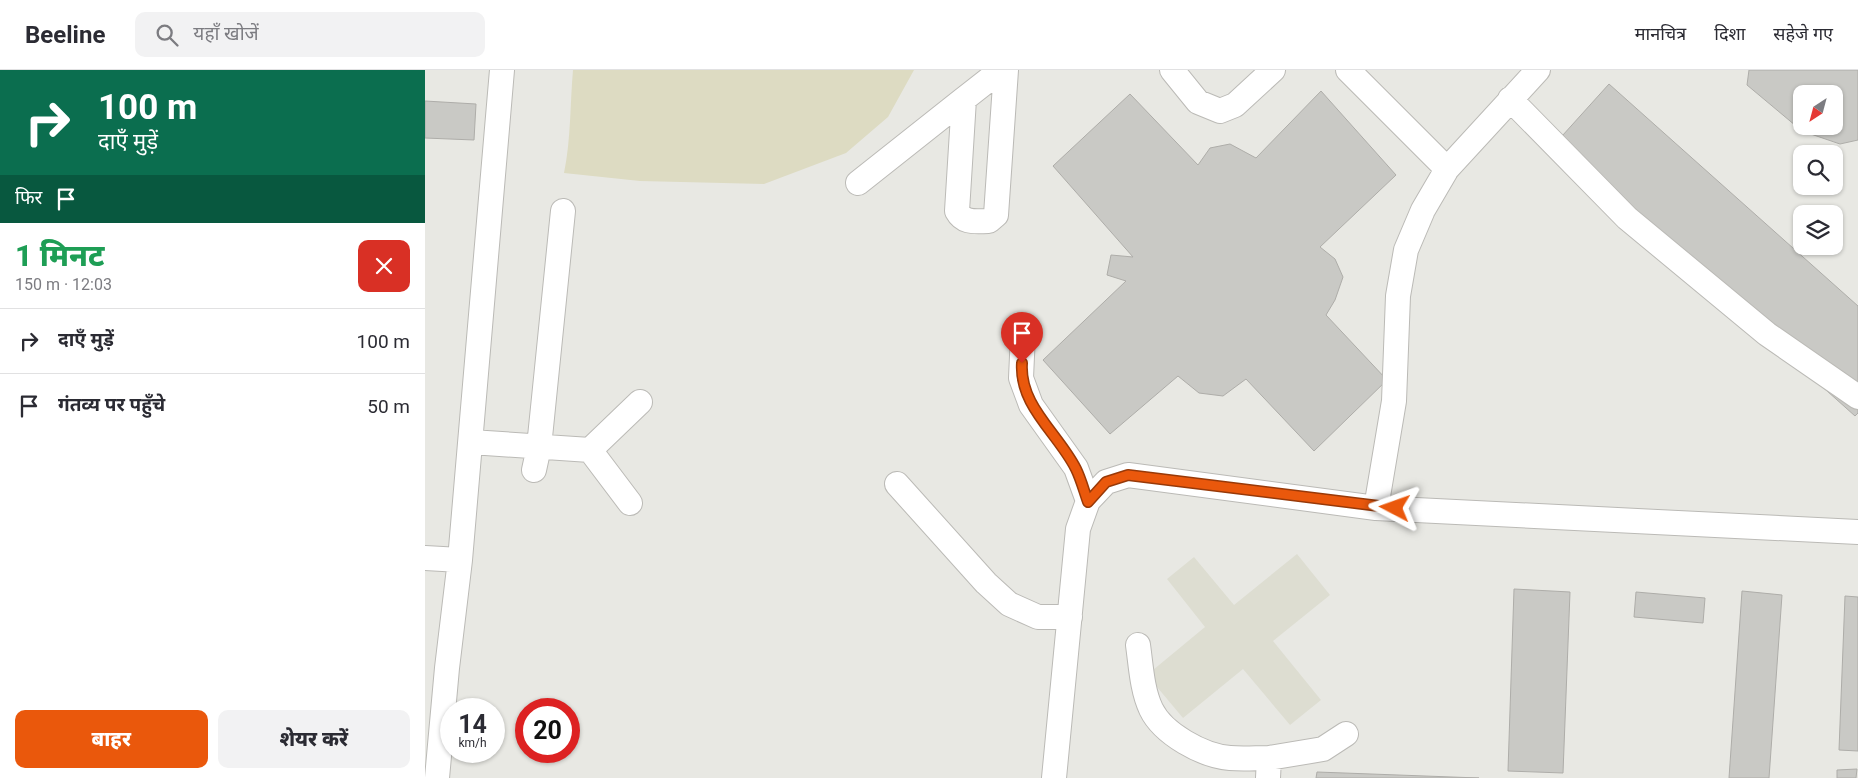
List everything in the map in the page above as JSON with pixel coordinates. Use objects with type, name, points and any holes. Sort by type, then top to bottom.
[{"type":"street","points":[[437,778],[447,668],[461,560],[502,70]]},
{"type":"street","points":[[858,183],[1001,70]]},
{"type":"street","points":[[964,99],[957,211],[961,218],[968,221],[989,221],[996,214],[1006,70]]},
{"type":"street","points":[[1172,70],[1199,102],[1220,111],[1235,105],[1273,70]]},
{"type":"street","points":[[1348,70],[1447,169]]},
{"type":"street","points":[[1376,508],[1394,401],[1398,296],[1406,250],[1423,210],[1447,169],[1538,70]]},
{"type":"street","points":[[1510,99],[1627,218],[1767,334],[1858,397]]},
{"type":"street","points":[[534,470],[539,447],[563,211]]},
{"type":"street","points":[[1023,334],[1021,378],[1031,405],[1076,468],[1088,502]]},
{"type":"street","points":[[471,442],[589,450],[639,402]]},
{"type":"street","points":[[589,450],[630,503]]},
{"type":"street","points":[[1054,778],[1078,529],[1088,502],[1106,482],[1128,475],[1376,508],[1858,532]]},
{"type":"street","points":[[897,484],[986,584],[1009,604],[1038,617],[1070,617]]},
{"type":"street","points":[[425,558],[461,560]]},
{"type":"street","points":[[1138,645],[1143,684],[1151,710],[1168,732],[1189,745],[1228,758],[1268,768],[1323,749],[1346,734]]},
{"type":"shaded area","points":[[573,70],[914,70],[888,117],[846,153],[764,184],[640,181],[564,173],[569,135]]},
{"type":"shaded area","points":[[1297,554],[1330,595],[1273,641],[1321,700],[1290,725],[1243,669],[1183,718],[1147,675],[1205,627],[1167,579],[1194,557],[1234,605]]},
{"type":"building","points":[[1749,70],[1858,70],[1858,140],[1840,144],[1814,135],[1843,135],[1843,85],[1793,85],[1793,123],[1747,85]]},
{"type":"building","points":[[1609,84],[1793,248],[1793,255],[1801,255],[1858,306],[1858,413],[1855,416],[1553,146]]},
{"type":"building","points":[[1321,91],[1396,175],[1320,247],[1335,259],[1343,277],[1335,300],[1326,315],[1387,380],[1314,451],[1246,379],[1223,396],[1199,393],[1178,376],[1110,434],[1043,360],[1126,281],[1107,275],[1111,255],[1133,257],[1053,166],[1130,94],[1198,165],[1210,148],[1230,144],[1256,158]]},
{"type":"building","points":[[425,101],[476,104],[474,140],[425,138]]},
{"type":"building","points":[[1514,589],[1570,592],[1563,773],[1508,771]]},
{"type":"building","points":[[1742,591],[1782,595],[1769,778],[1729,778]]},
{"type":"building","points":[[1636,592],[1705,598],[1703,623],[1634,617]]},
{"type":"building","points":[[1845,596],[1858,597],[1858,751],[1839,750]]},
{"type":"building","points":[[1857,769],[1856,778],[1837,778],[1837,770]]},
{"type":"building","points":[[1317,772],[1479,778],[1316,778]]},
{"type":"route","points":[[1022,363],[1021,378],[1031,405],[1076,468],[1088,502],[1106,482],[1128,475],[1376,508],[1395,508]]}]
